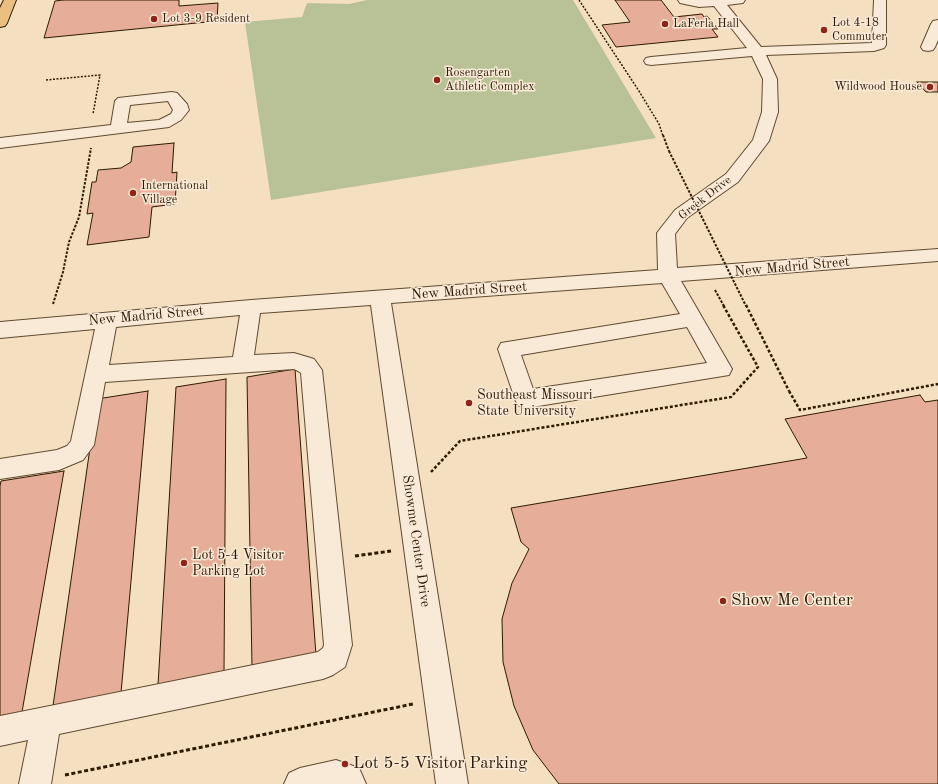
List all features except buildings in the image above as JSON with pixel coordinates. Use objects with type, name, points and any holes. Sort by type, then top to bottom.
[{"type":"main road","points":[[0,23],[10,0]]},
{"type":"street","points":[[684,0],[698,3],[738,0]]},
{"type":"street","points":[[651,61],[757,51],[874,47],[879,45],[880,0]]},
{"type":"street","name":"Greek Drive","points":[[668,276],[666,233],[681,214],[732,178],[761,141],[770,112],[770,78],[757,51],[717,1]]},
{"type":"street","points":[[928,47],[938,24]]},
{"type":"street","points":[[0,143],[118,129]]},
{"type":"street","name":"New Madrid Street","points":[[0,330],[251,307],[938,255]]},
{"type":"street","points":[[668,276],[693,319],[721,369],[526,399],[508,349],[693,319]]},
{"type":"street","name":"Showme Center Drive","points":[[380,297],[452,784]]},
{"type":"street","points":[[242,365],[251,307]]},
{"type":"street","points":[[0,469],[59,460],[75,453],[82,445],[107,320]]},
{"type":"street","points":[[0,731],[323,665],[335,657],[338,645],[311,370],[306,365],[294,361],[96,374]]},
{"type":"street","points":[[35,783],[46,722]]},
{"type":"street","points":[[300,784],[336,776],[348,779],[350,784]]},
{"type":"path","points":[[579,0],[659,124],[669,151],[789,391],[800,410],[938,384]]},
{"type":"path","points":[[46,80],[100,75],[92,118]]},
{"type":"path","points":[[53,305],[63,272],[69,242],[79,217],[91,148],[86,147]]},
{"type":"path","points":[[330,559],[417,547]]},
{"type":"path","points":[[35,783],[439,698]]},
{"type":"green space","name":"Rosengarten Athletic Complex","points":[[367,0],[573,0],[656,138],[271,200],[245,22],[302,17],[307,3],[349,4]]},
{"type":"place","name":"Lot 3-9 Resident","points":[[154,19]]},
{"type":"place","name":"LaFerla Hall","points":[[665,24]]},
{"type":"place","name":"Lot 4-18 Commuter","points":[[824,30]]},
{"type":"place","name":"Rosengarten Athletic Complex","points":[[437,80]]},
{"type":"place","name":"Wildwood House","points":[[930,87]]},
{"type":"place","name":"International Village","points":[[133,193]]},
{"type":"place","name":"Southeast Missouri State University","points":[[469,403]]},
{"type":"place","name":"Lot 5-4 Visitor Parking Lot","points":[[184,563]]},
{"type":"place","name":"Show Me Center","points":[[723,601]]},
{"type":"place","name":"Lot 5-5 Visitor Parking","points":[[345,764]]}]
